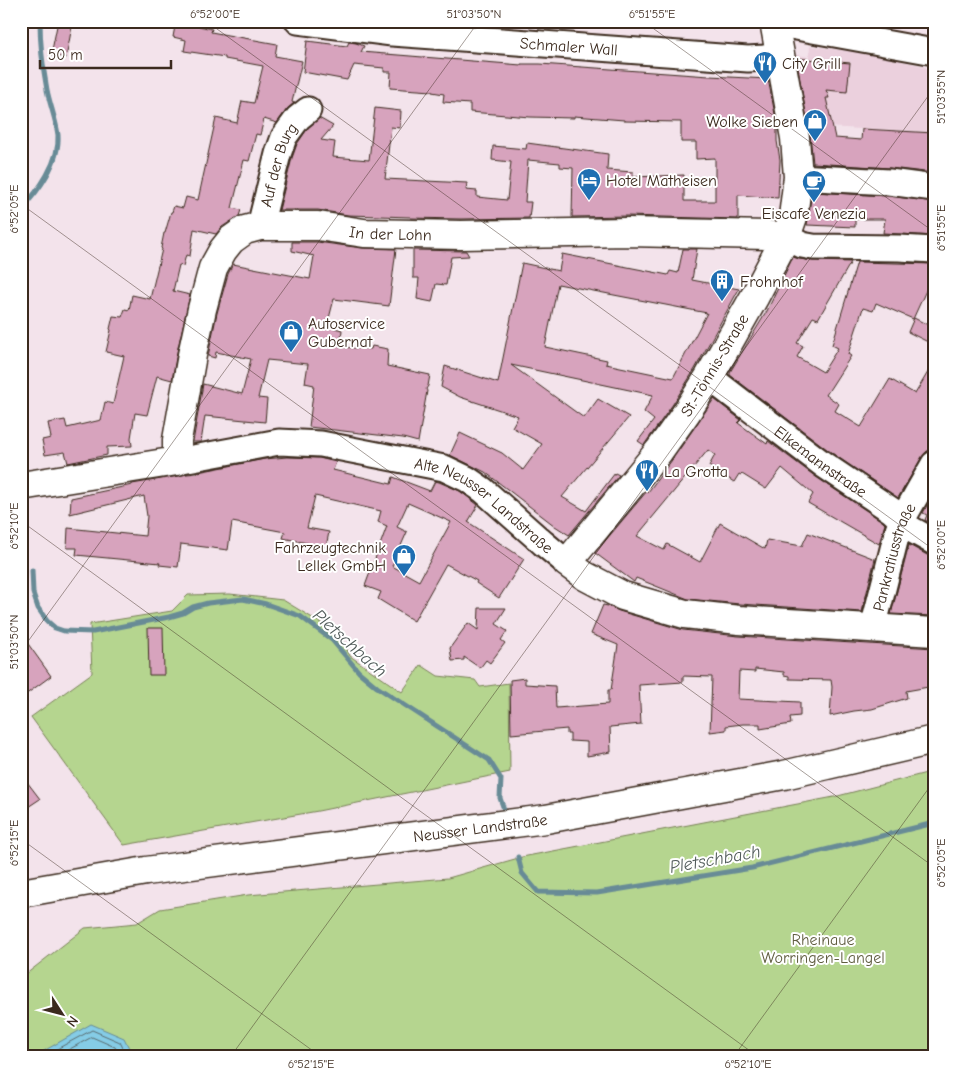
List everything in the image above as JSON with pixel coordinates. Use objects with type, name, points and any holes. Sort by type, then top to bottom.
[{"type":"main road","name":"St.-Tönnis-Straße","points":[[568,562],[659,451],[686,413],[709,377],[786,237],[793,217],[798,177],[795,138],[774,22]]},
{"type":"main road","name":"In der Lohn","points":[[177,461],[176,440],[192,355],[213,268],[231,240],[245,230],[260,226],[318,226],[364,233],[461,235],[627,232],[786,237]]},
{"type":"main road","name":"Alte Neusser Landstraße","points":[[21,486],[177,461]]},
{"type":"main road","name":"Alte Neusser Landstraße","points":[[568,562],[585,576],[623,596],[685,614],[739,620],[934,632]]},
{"type":"main road","name":"Neusser Landstraße","points":[[21,893],[146,871],[546,819],[784,775],[934,740]]},
{"type":"street","name":"Schmaler Wall","points":[[298,21],[396,27],[748,58],[764,58],[780,54]]},
{"type":"street","points":[[774,22],[934,52]]},
{"type":"street","name":"Auf der Burg","points":[[260,226],[284,137],[298,118],[308,110]]},
{"type":"street","points":[[798,177],[889,182],[934,188]]},
{"type":"street","points":[[786,237],[813,248],[934,250]]},
{"type":"street","name":"Elkemannstraße","points":[[709,377],[824,465],[891,510],[913,532],[934,542]]},
{"type":"street","name":"Alte Neusser Landstraße","points":[[177,461],[279,442],[321,444],[444,468],[467,479],[483,490],[543,543],[568,562]]},
{"type":"street","name":"Pankratiusstraße","points":[[873,628],[894,541],[902,520],[934,464]]},
{"type":"shaded area","points":[[810,46],[864,53],[934,70],[934,133],[808,126],[796,86],[791,54],[809,57]]},
{"type":"green space","points":[[230,594],[283,600],[329,628],[344,643],[350,656],[402,692],[421,665],[438,676],[475,680],[480,687],[509,683],[510,772],[318,811],[124,845],[31,717],[92,673],[90,624],[172,611],[188,595]]},
{"type":"green space","name":"Rheinaue Worringen-Langel","points":[[934,771],[934,1056],[21,1056],[21,978],[85,928],[137,923],[160,909],[248,895],[448,878],[522,857],[834,797]]},
{"type":"water","points":[[91,1024],[124,1038],[133,1056],[35,1056]]},
{"type":"building","points":[[58,21],[73,21],[66,58],[51,55]]},
{"type":"building","points":[[176,21],[212,29],[211,32],[277,44],[275,56],[302,61],[292,102],[294,103],[277,123],[264,119],[260,135],[256,134],[249,161],[244,160],[232,208],[241,210],[239,216],[222,227],[216,234],[194,229],[190,256],[186,255],[183,266],[179,265],[173,291],[190,295],[172,380],[157,376],[147,415],[135,413],[131,438],[132,446],[107,447],[107,455],[68,463],[65,452],[45,455],[42,440],[51,438],[48,423],[65,420],[67,428],[101,420],[105,402],[113,404],[124,356],[106,352],[113,316],[122,317],[125,309],[129,310],[132,295],[150,299],[164,233],[171,212],[174,206],[183,208],[186,197],[198,200],[216,118],[237,123],[242,101],[254,103],[263,66],[225,59],[225,57],[184,51],[186,40],[173,37]]},
{"type":"building","points":[[307,41],[347,46],[349,42],[356,43],[364,46],[361,52],[521,65],[540,64],[768,79],[777,124],[780,160],[778,198],[738,195],[738,219],[627,216],[572,217],[573,168],[560,167],[560,163],[528,160],[525,202],[531,202],[529,218],[410,218],[348,215],[318,210],[279,210],[292,158],[297,144],[308,128],[319,118],[333,126],[321,140],[335,142],[333,157],[369,160],[375,108],[401,111],[400,128],[391,127],[385,179],[467,183],[466,190],[477,191],[477,197],[507,200],[511,162],[492,160],[493,146],[526,149],[527,143],[608,154],[607,170],[633,172],[633,177],[684,175],[684,201],[715,201],[715,158],[696,159],[696,142],[681,142],[681,122],[624,121],[574,116],[574,118],[530,117],[470,112],[470,104],[443,102],[444,94],[432,91],[390,88],[391,72],[384,72],[384,68],[354,65],[347,80],[303,72]]},
{"type":"building","points":[[796,58],[850,63],[847,92],[826,90],[835,138],[861,140],[862,129],[934,133],[934,173],[813,163],[810,135]]},
{"type":"building","points":[[812,192],[888,196],[934,202],[934,236],[883,233],[885,219],[855,219],[855,227],[807,225]]},
{"type":"building","points":[[292,242],[317,242],[362,248],[396,249],[389,306],[334,299],[327,326],[342,330],[340,347],[371,349],[372,346],[388,349],[387,366],[430,375],[418,442],[403,438],[309,427],[314,385],[305,383],[308,364],[267,360],[258,398],[267,399],[265,422],[205,416],[201,442],[193,442],[203,384],[242,394],[251,359],[216,352],[215,358],[208,356],[228,274],[233,264],[310,279],[314,256],[292,251]]},
{"type":"building","points":[[683,249],[697,249],[692,280],[739,289],[695,369],[644,445],[638,441],[654,420],[644,412],[653,395],[511,365],[584,418],[598,399],[629,417],[562,497],[586,511],[615,473],[619,475],[569,535],[485,472],[450,455],[460,433],[502,453],[523,470],[542,444],[512,427],[518,416],[460,397],[441,387],[445,366],[498,383],[522,263],[559,271],[562,254],[668,275],[670,271],[678,273]],"holes":[[[558,284],[707,313],[673,378],[606,364],[607,360],[545,347]]]},
{"type":"building","points":[[413,250],[466,251],[469,256],[451,257],[446,285],[436,284],[432,302],[417,299],[419,278],[413,278]]},
{"type":"building","points":[[793,257],[813,261],[851,262],[818,319],[813,317],[797,343],[803,346],[797,357],[823,372],[838,348],[832,345],[857,262],[934,264],[934,289],[928,286],[913,319],[876,303],[873,311],[863,308],[848,354],[851,356],[826,395],[839,404],[835,411],[861,427],[890,379],[915,394],[934,362],[934,450],[927,451],[922,457],[898,498],[832,453],[730,375],[730,372],[767,311]]},
{"type":"building","points":[[914,318],[934,328],[934,345],[908,332]]},
{"type":"building","points":[[714,399],[741,420],[738,423],[767,444],[768,441],[816,477],[882,521],[885,524],[879,544],[808,503],[813,494],[782,468],[766,489],[742,474],[739,474],[734,482],[709,466],[715,455],[708,450],[637,536],[664,550],[667,544],[700,562],[720,523],[765,549],[767,540],[802,546],[808,533],[875,559],[862,612],[688,599],[636,578],[634,582],[595,553],[648,492]]},
{"type":"building","points":[[287,457],[319,458],[336,462],[333,470],[391,484],[393,477],[430,491],[435,481],[439,482],[460,491],[478,505],[468,522],[524,559],[499,598],[476,583],[477,581],[446,564],[414,621],[378,599],[381,592],[365,586],[387,526],[378,522],[381,511],[315,496],[307,528],[329,532],[326,547],[283,538],[285,532],[232,522],[228,550],[181,544],[178,567],[159,565],[160,563],[76,555],[77,548],[67,548],[68,528],[145,536],[147,516],[144,496],[70,514],[71,498],[132,484],[265,459]],"holes":[[[408,503],[451,522],[419,581],[392,566],[407,532],[397,527]]]},
{"type":"building","points":[[934,493],[934,525],[925,520],[927,515],[923,513]]},
{"type":"building","points":[[909,545],[927,555],[934,556],[934,616],[891,614]]},
{"type":"building","points":[[603,605],[683,630],[738,636],[934,648],[934,686],[906,691],[907,698],[872,709],[830,716],[831,680],[789,679],[789,676],[784,675],[784,672],[755,669],[755,672],[739,671],[738,699],[800,702],[800,716],[790,717],[791,724],[760,729],[760,724],[743,724],[726,726],[726,730],[710,732],[712,677],[683,676],[683,682],[639,685],[641,724],[610,727],[611,752],[587,756],[587,742],[570,741],[570,734],[567,734],[567,729],[511,734],[510,680],[525,678],[525,684],[555,686],[556,708],[608,704],[608,690],[611,690],[618,645],[591,634]]},
{"type":"building","points":[[479,608],[506,608],[496,624],[507,631],[501,640],[505,643],[490,663],[486,660],[480,668],[464,657],[464,660],[452,661],[450,648],[468,623],[478,630]]},
{"type":"building","points":[[148,628],[163,628],[164,675],[149,675]]},
{"type":"building","points":[[21,634],[51,676],[21,698]]},
{"type":"building","points":[[21,774],[40,799],[28,807],[21,799]]},
{"type":"waterway","name":"Pletschbach","points":[[21,209],[35,194],[47,175],[56,155],[58,145],[57,129],[44,73],[40,21]]},
{"type":"waterway","name":"Pletschbach","points":[[32,570],[33,593],[38,608],[47,621],[55,628],[64,631],[93,632],[169,617],[208,603],[243,599],[266,604],[300,616],[332,640],[359,672],[377,687],[489,760],[501,779],[500,798],[506,815]]},
{"type":"waterway","name":"Pletschbach","points":[[518,857],[522,873],[538,892],[597,893],[752,868],[934,823]]},
{"type":"place","name":"City Grill","points":[[765,84]]},
{"type":"place","name":"Wolke Sieben","points":[[815,142]]},
{"type":"place","name":"Hotel Matheisen","points":[[589,201]]},
{"type":"place","name":"Eiscafe Venezia","points":[[814,203]]},
{"type":"place","name":"Frohnhof","points":[[722,302]]},
{"type":"place","name":"Autoservice Gubernat","points":[[291,353]]},
{"type":"place","name":"La Grotta","points":[[647,492]]},
{"type":"place","name":"Fahrzeugtechnik Lellek GmbH","points":[[404,577]]}]
